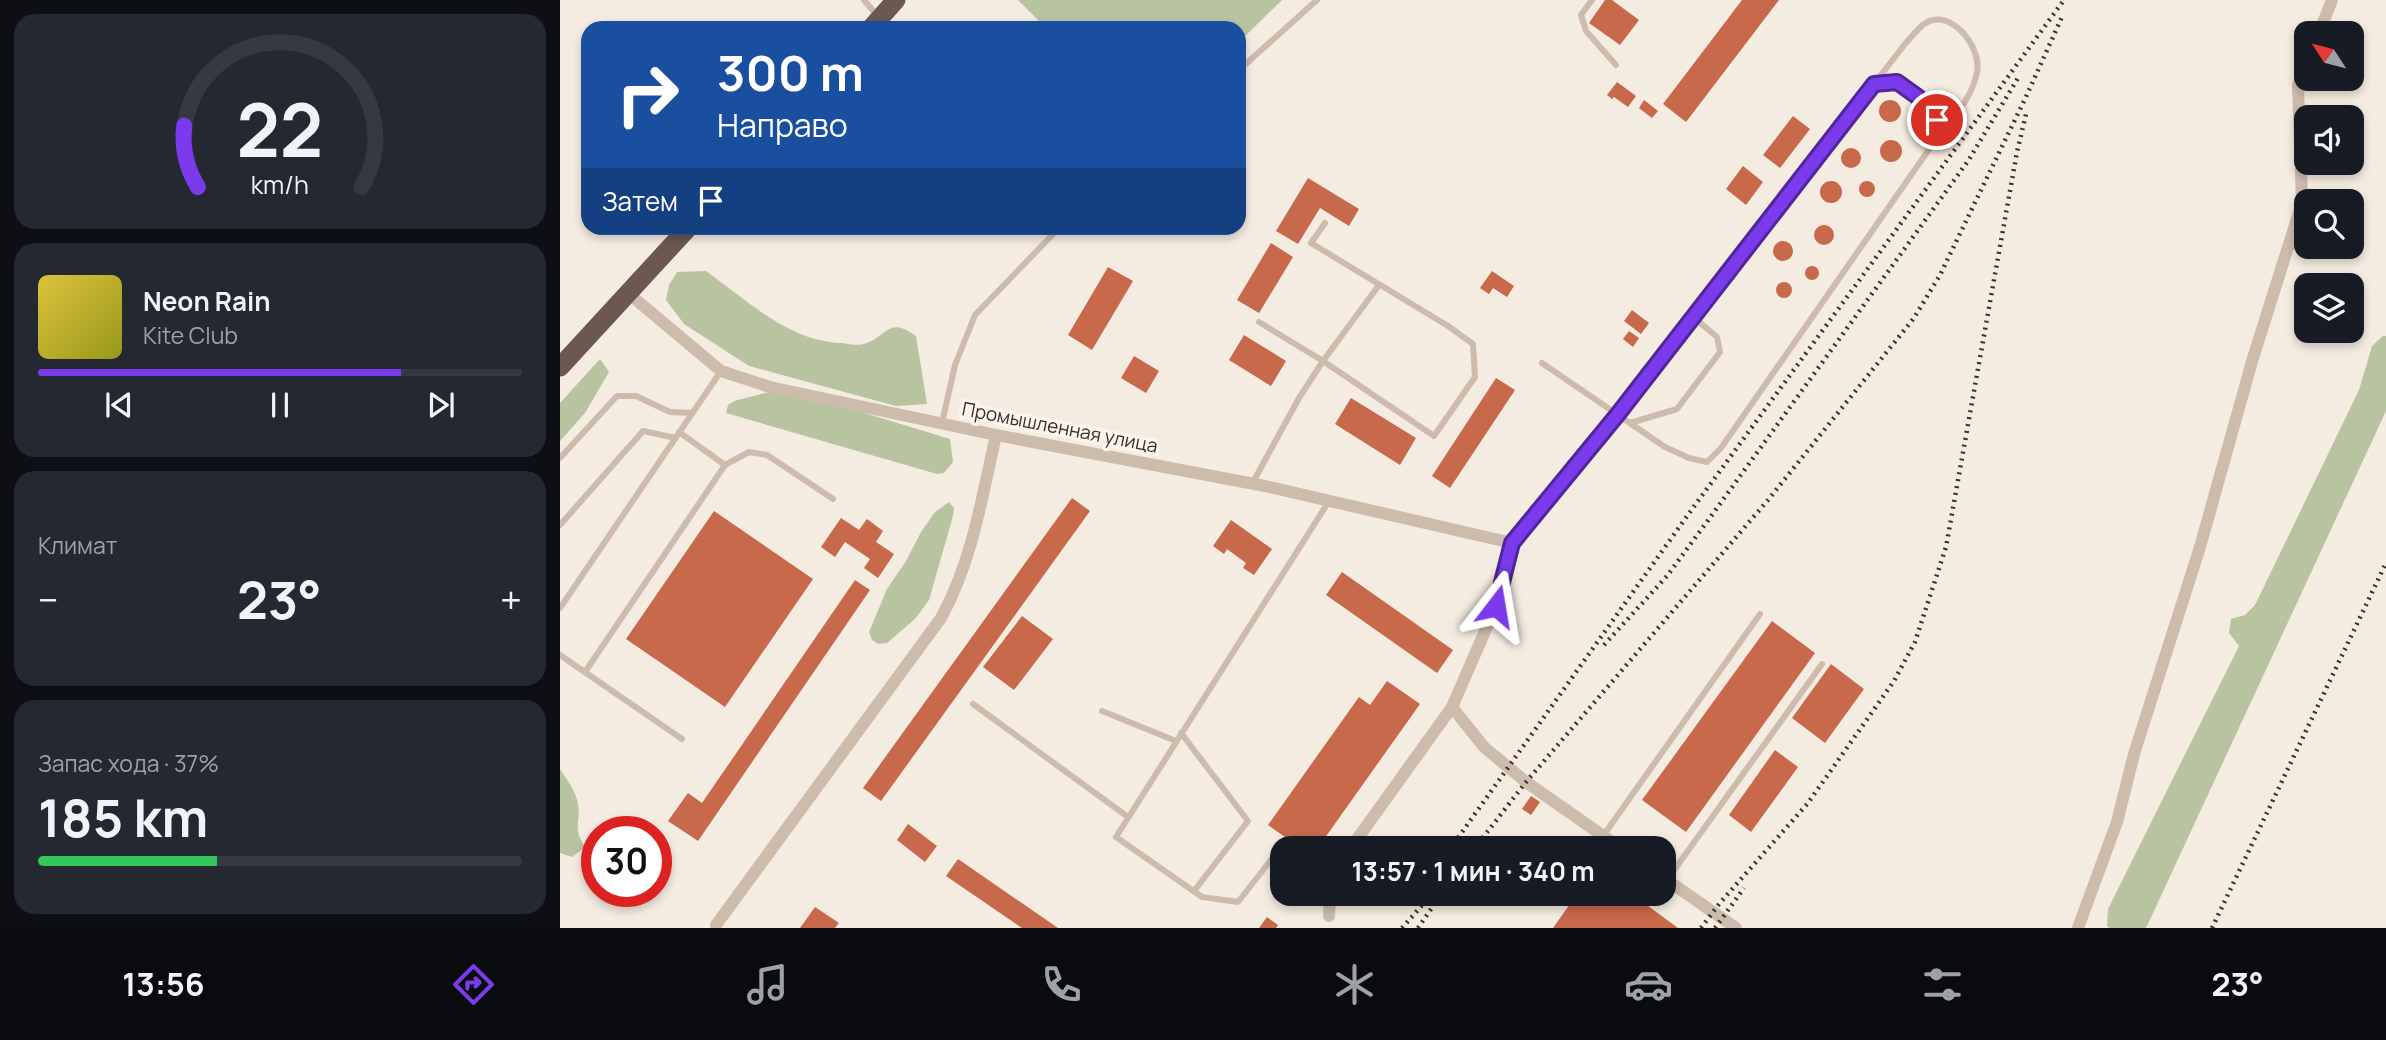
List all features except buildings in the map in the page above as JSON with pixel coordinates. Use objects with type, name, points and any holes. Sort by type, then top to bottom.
[{"type":"highway","points":[[885,21],[896,0]]},
{"type":"highway","points":[[560,367],[682,235]]},
{"type":"street","points":[[2324,21],[2332,0]]},
{"type":"street","points":[[2078,928],[2116,822],[2134,754],[2200,547],[2253,358],[2302,203],[2298,91]]},
{"type":"street","name":"Промышленная улица","points":[[628,293],[721,370],[770,387],[996,435],[1252,484],[1512,543]]},
{"type":"street","points":[[717,927],[941,618],[956,591],[966,563],[996,435]]},
{"type":"street","points":[[1359,836],[1452,707],[1496,606],[1512,543]]},
{"type":"street","points":[[1452,707],[1492,754],[1526,782],[1603,835]]},
{"type":"street","points":[[1676,887],[1736,928]]},
{"type":"lane","points":[[864,0],[880,21]]},
{"type":"lane","points":[[1246,64],[1317,0]]},
{"type":"lane","points":[[1592,0],[1581,15],[1586,31],[1616,65]]},
{"type":"lane","points":[[1512,543],[1618,414],[1874,84],[1925,23],[1940,20],[1963,32],[1976,55],[1978,68],[1974,85],[1962,106],[1721,448],[1707,462],[1689,458],[1665,447],[1618,414],[1542,363]]},
{"type":"lane","points":[[1874,84],[1897,82],[1918,97],[1937,120],[1932,145]]},
{"type":"lane","points":[[1259,322],[1323,361],[1434,436],[1475,377],[1473,344],[1311,243],[1325,223]]},
{"type":"lane","points":[[942,423],[955,365],[975,315],[1052,235]]},
{"type":"lane","points":[[1252,484],[1286,420],[1323,361],[1379,285]]},
{"type":"lane","points":[[1630,423],[1677,409],[1720,352],[1717,337],[1692,317]]},
{"type":"lane","points":[[560,608],[721,370]]},
{"type":"lane","points":[[560,458],[617,396],[636,396],[670,412],[692,413]]},
{"type":"lane","points":[[560,525],[643,431],[677,435],[725,465]]},
{"type":"lane","points":[[585,672],[725,465],[749,452],[767,455],[833,499]]},
{"type":"lane","points":[[1270,861],[1238,902],[1202,897],[1116,837],[1329,501]]},
{"type":"lane","points":[[1603,835],[1760,614]]},
{"type":"lane","points":[[560,655],[682,739]]},
{"type":"lane","points":[[1676,864],[1822,664]]},
{"type":"lane","points":[[972,704],[1128,817]]},
{"type":"lane","points":[[1102,710],[1176,741]]},
{"type":"lane","points":[[1181,733],[1248,821],[1194,891]]},
{"type":"green space","points":[[1018,0],[1282,0],[1246,35],[1246,21],[1039,21]]},
{"type":"green space","points":[[706,271],[770,318],[823,341],[859,345],[872,341],[893,328],[906,330],[916,336],[927,404],[896,406],[749,366],[684,324],[666,300],[669,285],[677,272]]},
{"type":"green space","points":[[2386,336],[2386,411],[2147,926],[2110,928],[2107,926],[2108,909],[2239,646],[2229,633],[2231,619],[2245,615],[2255,605],[2359,390],[2372,346]]},
{"type":"green space","points":[[600,359],[609,372],[585,413],[560,441],[560,403]]},
{"type":"green space","points":[[773,391],[858,411],[950,439],[953,462],[944,473],[937,474],[726,413],[728,405],[734,401]]},
{"type":"green space","points":[[949,502],[954,508],[953,516],[929,600],[915,619],[887,643],[878,644],[872,640],[869,632],[887,589],[935,512]]},
{"type":"green space","points":[[560,769],[577,799],[581,850],[572,857],[560,853]]},
{"type":"railway","points":[[1459,836],[1690,512],[2064,0]]},
{"type":"railway","points":[[1484,836],[1526,782],[1768,500],[1914,318],[1940,275],[2062,17]]},
{"type":"railway","points":[[1604,645],[1667,576],[1709,519],[1968,161],[2018,78]]},
{"type":"railway","points":[[1701,928],[1808,803],[1894,681],[1915,642],[1946,547],[2017,152],[2027,110]]},
{"type":"railway","points":[[2212,928],[2386,563]]},
{"type":"railway","points":[[1715,928],[1744,888]]},
{"type":"railway","points":[[1402,928],[1421,906]]},
{"type":"railway","points":[[1418,928],[1433,906]]},
{"type":"route","points":[[1496,606],[1512,543],[1618,414],[1874,84],[1897,82],[1918,97],[1937,120]]}]
